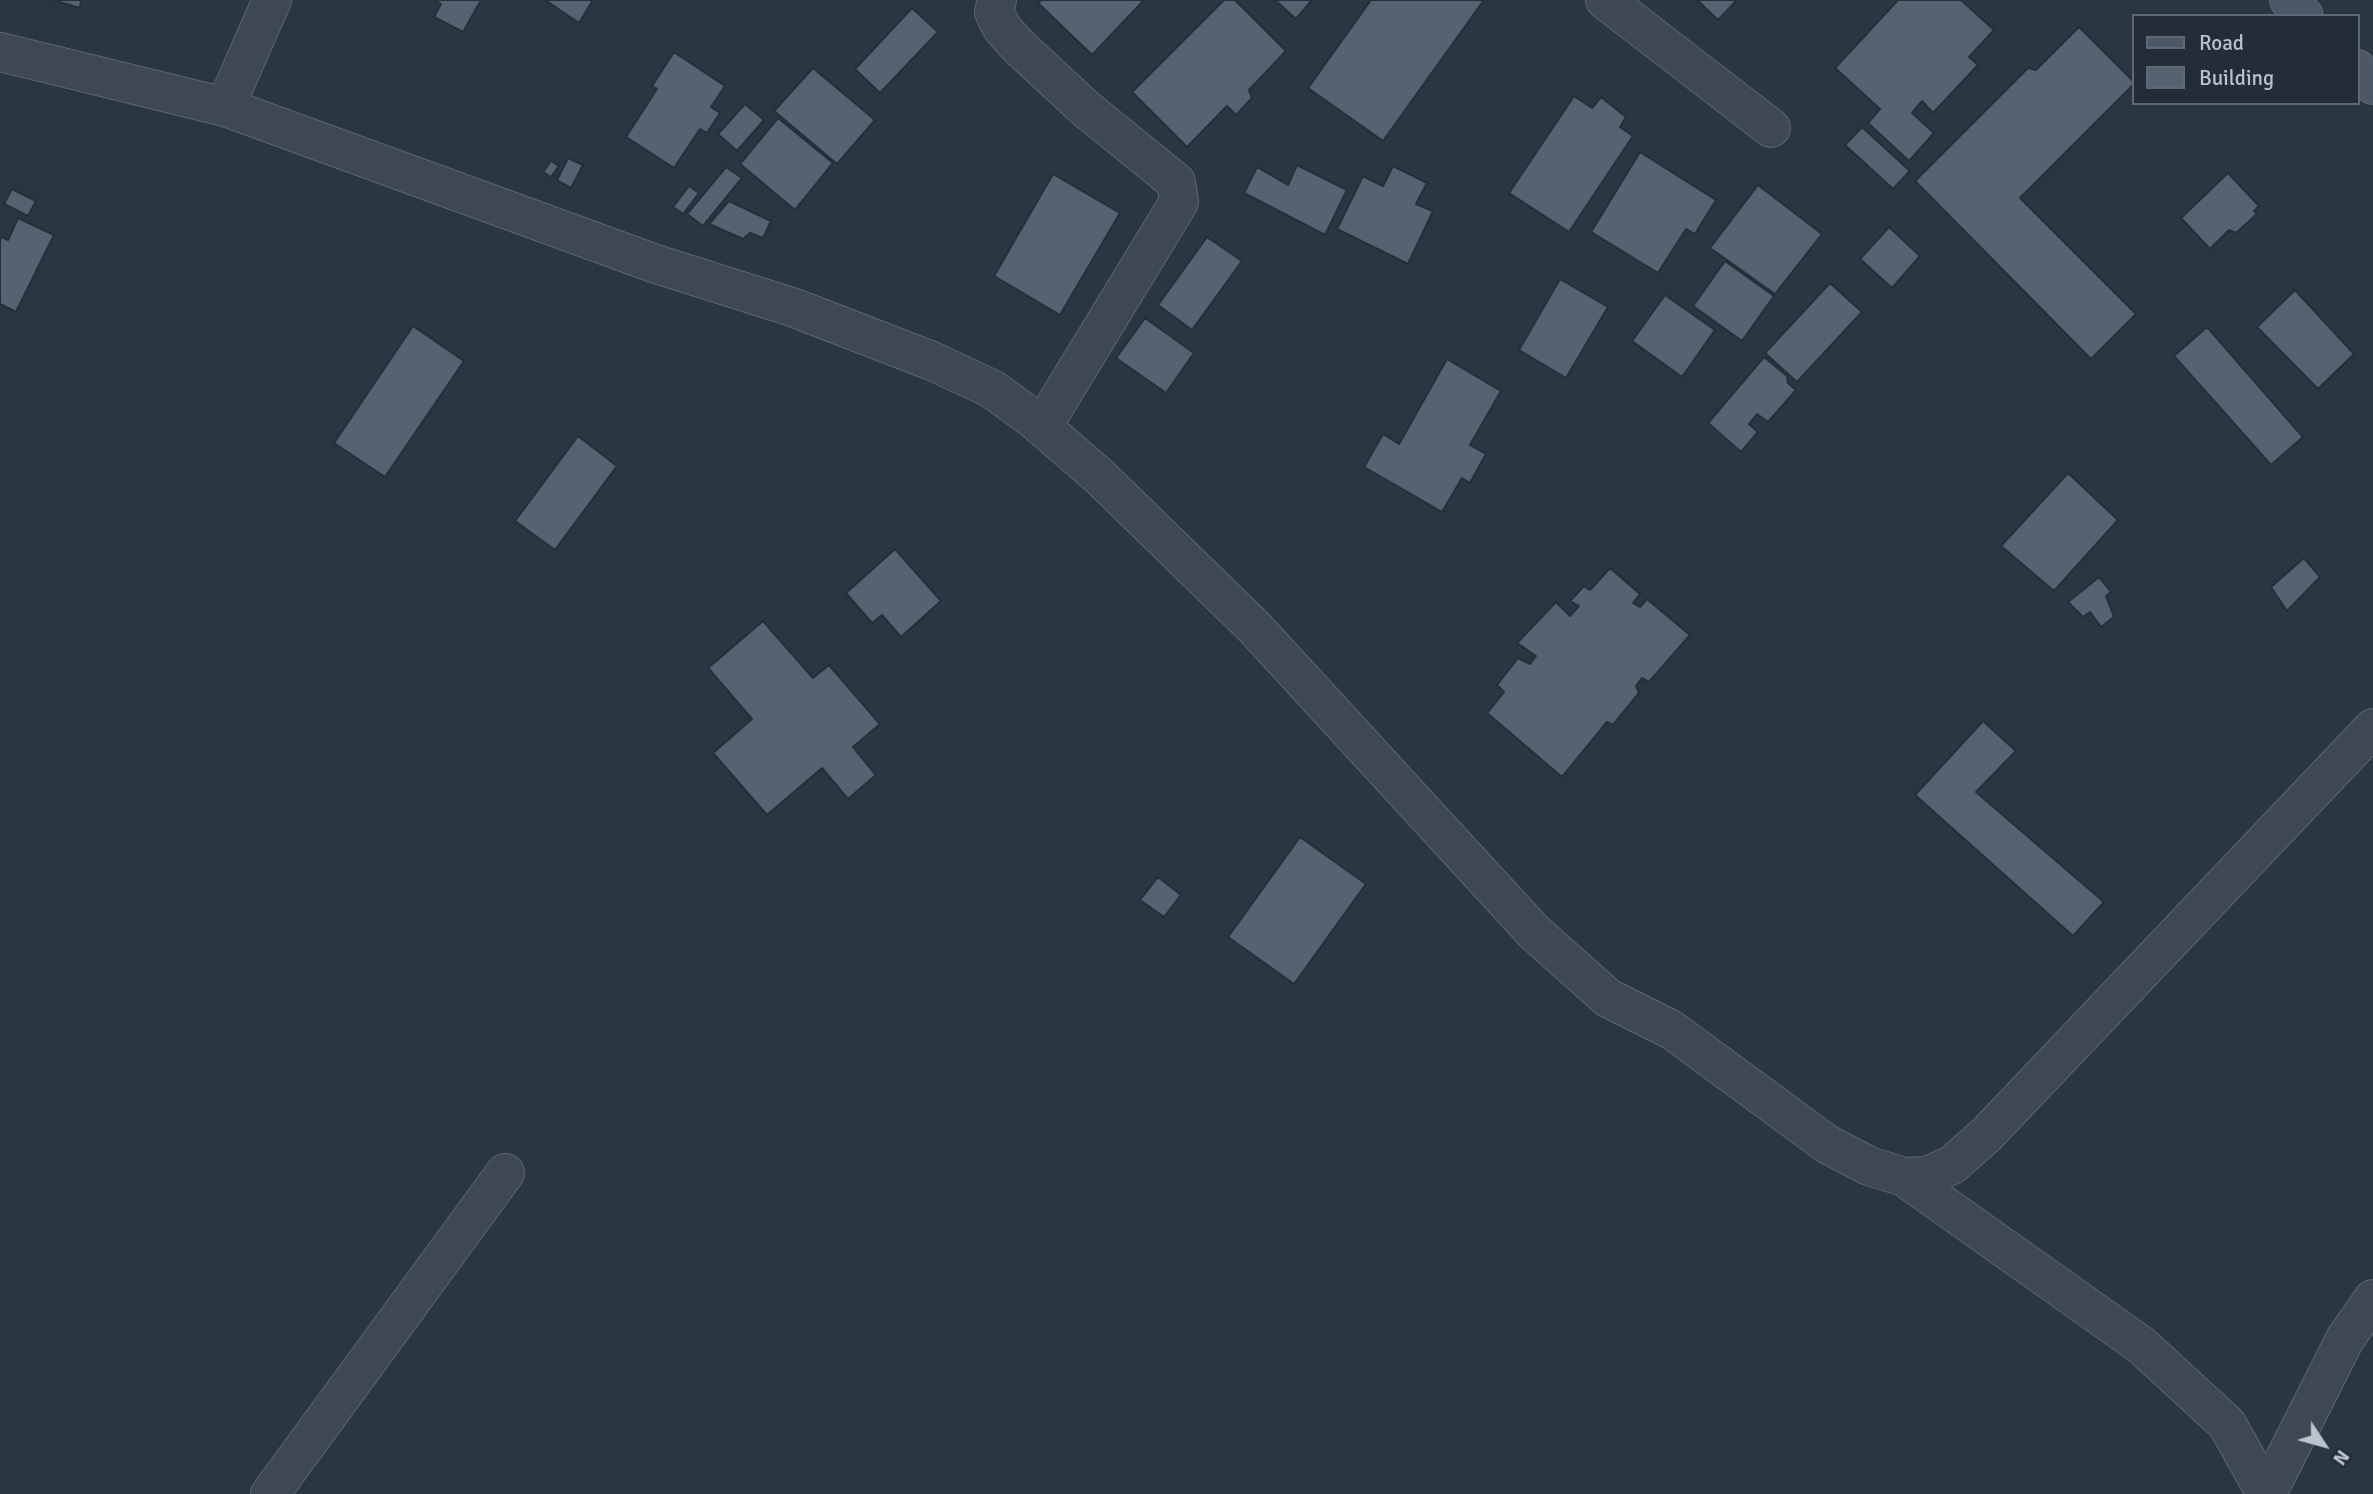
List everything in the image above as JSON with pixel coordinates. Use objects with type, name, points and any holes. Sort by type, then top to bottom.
[{"type":"main road","points":[[2289,0],[2302,14]]},
{"type":"main road","points":[[2359,71],[2373,85]]},
{"type":"street","points":[[225,107],[272,0]]},
{"type":"street","points":[[997,0],[994,12],[1010,37],[1086,109],[1176,182],[1180,202],[1042,426]]},
{"type":"street","points":[[1605,0],[1771,128]]},
{"type":"street","points":[[0,52],[225,107],[656,264],[792,307],[932,361],[992,388],[1042,426],[1098,476],[1254,627],[1534,932],[1608,998],[1672,1030],[1827,1144],[1869,1166],[1904,1177],[2141,1345],[2227,1424],[2267,1494]]},
{"type":"street","points":[[1904,1177],[1927,1176],[1952,1165],[1986,1135],[2373,728]]},
{"type":"street","points":[[270,1494],[505,1173]]},
{"type":"street","points":[[2267,1494],[2345,1339],[2373,1299]]},
{"type":"building","points":[[53,0],[81,0],[80,8]]},
{"type":"building","points":[[434,0],[481,0],[463,32],[434,17],[441,4]]},
{"type":"building","points":[[545,0],[593,0],[579,23]]},
{"type":"building","points":[[1041,0],[1144,0],[1092,55],[1038,3]]},
{"type":"building","points":[[1224,0],[1235,0],[1286,51],[1249,90],[1252,98],[1236,115],[1227,106],[1187,147],[1132,92]]},
{"type":"building","points":[[1275,0],[1312,0],[1296,19]]},
{"type":"building","points":[[1371,0],[1484,0],[1383,141],[1308,88]]},
{"type":"building","points":[[1697,0],[1737,0],[1718,20]]},
{"type":"building","points":[[1898,0],[1961,0],[1994,30],[1969,57],[1978,65],[1933,113],[1922,101],[1912,113],[1934,133],[1909,161],[1868,123],[1880,109],[1835,68]]},
{"type":"building","points":[[912,8],[938,32],[880,93],[855,69]]},
{"type":"building","points":[[2079,27],[2132,80],[2132,86],[2020,198],[2136,314],[2091,359],[1915,181],[2028,68],[2036,70]]},
{"type":"building","points":[[674,52],[725,86],[711,107],[720,113],[707,133],[700,129],[674,168],[626,137],[657,89],[652,86]]},
{"type":"building","points":[[813,68],[875,120],[837,164],[774,111]]},
{"type":"building","points":[[1574,96],[1592,108],[1601,97],[1626,117],[1620,127],[1633,136],[1569,232],[1509,193]]},
{"type":"building","points":[[745,104],[764,120],[737,151],[718,134]]},
{"type":"building","points":[[778,118],[833,163],[795,210],[740,164]]},
{"type":"building","points":[[1862,127],[1910,171],[1893,189],[1845,145]]},
{"type":"building","points":[[1640,152],[1716,200],[1695,234],[1686,229],[1658,273],[1591,232]]},
{"type":"building","points":[[568,158],[583,165],[571,188],[557,180]]},
{"type":"building","points":[[551,161],[559,166],[551,177],[543,172]]},
{"type":"building","points":[[1297,165],[1347,190],[1325,235],[1244,193],[1257,167],[1288,185]]},
{"type":"building","points":[[1393,166],[1427,183],[1416,204],[1433,211],[1408,264],[1337,229],[1363,176],[1383,186]]},
{"type":"building","points":[[726,167],[742,178],[703,226],[687,214]]},
{"type":"building","points":[[2228,173],[2259,206],[2254,211],[2257,214],[2236,233],[2229,230],[2210,249],[2181,218]]},
{"type":"building","points":[[1053,174],[1120,213],[1060,315],[994,276]]},
{"type":"building","points":[[1758,185],[1822,234],[1775,294],[1710,248]]},
{"type":"building","points":[[689,186],[699,193],[683,214],[673,207]]},
{"type":"building","points":[[12,189],[36,201],[28,216],[4,204]]},
{"type":"building","points":[[729,201],[771,221],[763,238],[750,233],[743,239],[709,224]]},
{"type":"building","points":[[18,218],[54,235],[16,312],[0,304],[0,240],[2,237],[8,240]]},
{"type":"building","points":[[1889,227],[1920,256],[1892,288],[1860,259]]},
{"type":"building","points":[[1207,237],[1242,261],[1192,330],[1158,305]]},
{"type":"building","points":[[1725,261],[1774,296],[1742,341],[1693,306]]},
{"type":"building","points":[[1560,279],[1608,307],[1566,378],[1519,350]]},
{"type":"building","points":[[1830,283],[1862,312],[1797,382],[1765,353]]},
{"type":"building","points":[[2295,290],[2354,354],[2318,389],[2257,327]]},
{"type":"building","points":[[1665,295],[1715,330],[1682,377],[1632,341]]},
{"type":"building","points":[[1145,318],[1194,353],[1166,393],[1116,358]]},
{"type":"building","points":[[413,326],[464,361],[385,477],[334,443]]},
{"type":"building","points":[[2207,327],[2303,437],[2271,465],[2174,356]]},
{"type":"building","points":[[1764,357],[1787,376],[1788,383],[1796,390],[1768,422],[1757,414],[1749,424],[1758,432],[1741,452],[1708,423]]},
{"type":"building","points":[[1447,359],[1501,391],[1470,445],[1486,454],[1470,483],[1462,478],[1442,512],[1364,467],[1383,434],[1399,444]]},
{"type":"building","points":[[578,436],[617,466],[555,550],[515,521]]},
{"type":"building","points":[[2068,473],[2118,520],[2054,591],[2001,546]]},
{"type":"building","points":[[895,549],[941,601],[901,637],[882,615],[872,623],[846,593]]},
{"type":"building","points":[[2304,558],[2320,577],[2287,611],[2271,587]]},
{"type":"building","points":[[1610,568],[1640,594],[1633,603],[1640,607],[1647,599],[1690,635],[1649,682],[1642,678],[1636,686],[1639,693],[1613,725],[1607,722],[1562,777],[1487,713],[1504,692],[1497,685],[1518,658],[1530,664],[1536,656],[1517,643],[1556,602],[1570,616],[1579,606],[1570,601],[1584,586],[1590,590]]},
{"type":"building","points":[[2099,577],[2111,592],[2106,596],[2114,617],[2101,627],[2090,612],[2083,617],[2068,602]]},
{"type":"building","points":[[763,621],[813,678],[829,665],[880,724],[853,747],[876,775],[848,799],[822,768],[767,815],[713,753],[752,719],[708,668]]},
{"type":"building","points":[[1983,721],[2016,751],[1976,792],[2104,902],[2073,936],[1915,795]]},
{"type":"building","points":[[1300,837],[1366,884],[1294,984],[1228,937]]},
{"type":"building","points":[[1158,877],[1181,895],[1164,917],[1140,900]]}]
